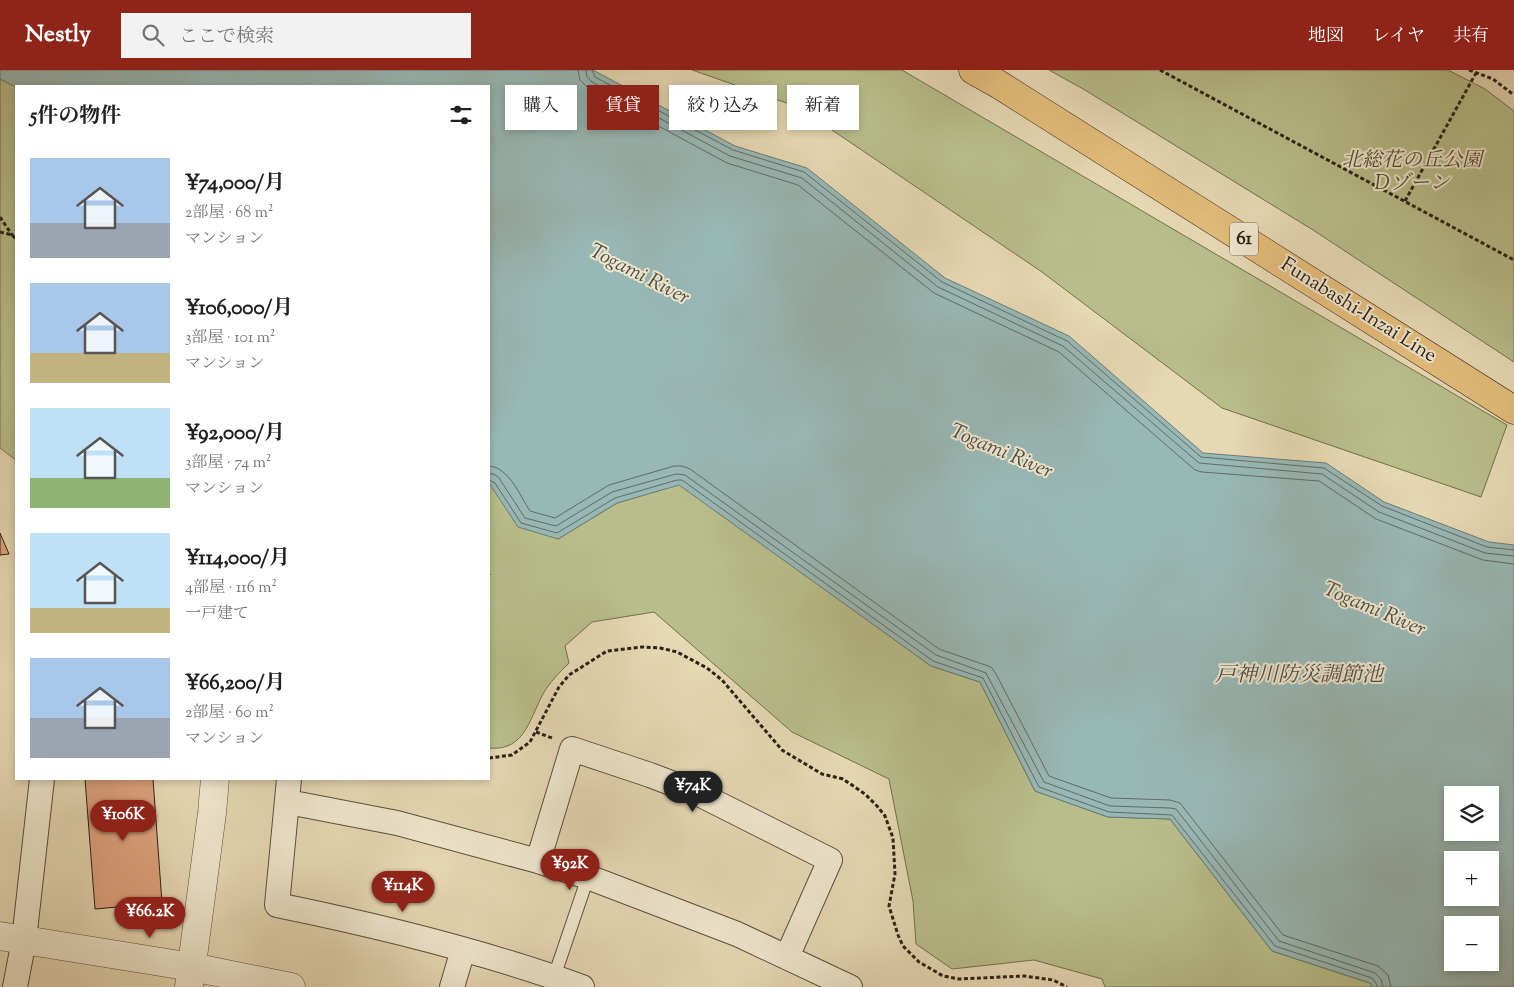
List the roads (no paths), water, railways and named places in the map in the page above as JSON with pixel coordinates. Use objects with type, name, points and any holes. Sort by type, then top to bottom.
[{"type":"main road","name":"Funabashi-Inzai Line","points":[[973,70],[1007,89],[1514,410]]},
{"type":"street","points":[[538,861],[572,749],[681,787],[830,860],[787,957]]},
{"type":"street","points":[[15,987],[12,938],[42,780]]},
{"type":"street","points":[[190,977],[215,780]]},
{"type":"street","points":[[582,987],[423,938],[277,905],[289,790],[397,823],[538,861],[588,877],[700,919],[850,987]]},
{"type":"street","points":[[12,938],[190,977],[291,987]]},
{"type":"street","points":[[452,987],[463,950]]},
{"type":"lane","points":[[554,977],[588,877]]},
{"type":"water","name":"戸神川防災調節池","points":[[0,70],[593,70],[621,85],[587,85],[587,130],[659,130],[659,105],[669,111],[669,130],[705,130],[735,146],[807,168],[945,278],[1069,336],[1203,453],[1326,463],[1384,502],[1489,542],[1514,545],[1514,987],[1373,987],[1370,983],[1272,951],[1170,819],[1108,817],[1035,791],[980,682],[931,666],[679,485],[617,503],[558,539],[518,527],[490,485],[490,85],[15,85],[0,79]]},
{"type":"park label","name":"北総花の丘公園 Dゾーン","points":[[1412,172]]},
{"type":"water label","name":"Togami River","points":[[639,275]]},
{"type":"water label","name":"Togami River","points":[[1001,452]]},
{"type":"water label","name":"Togami River","points":[[1374,610]]}]
